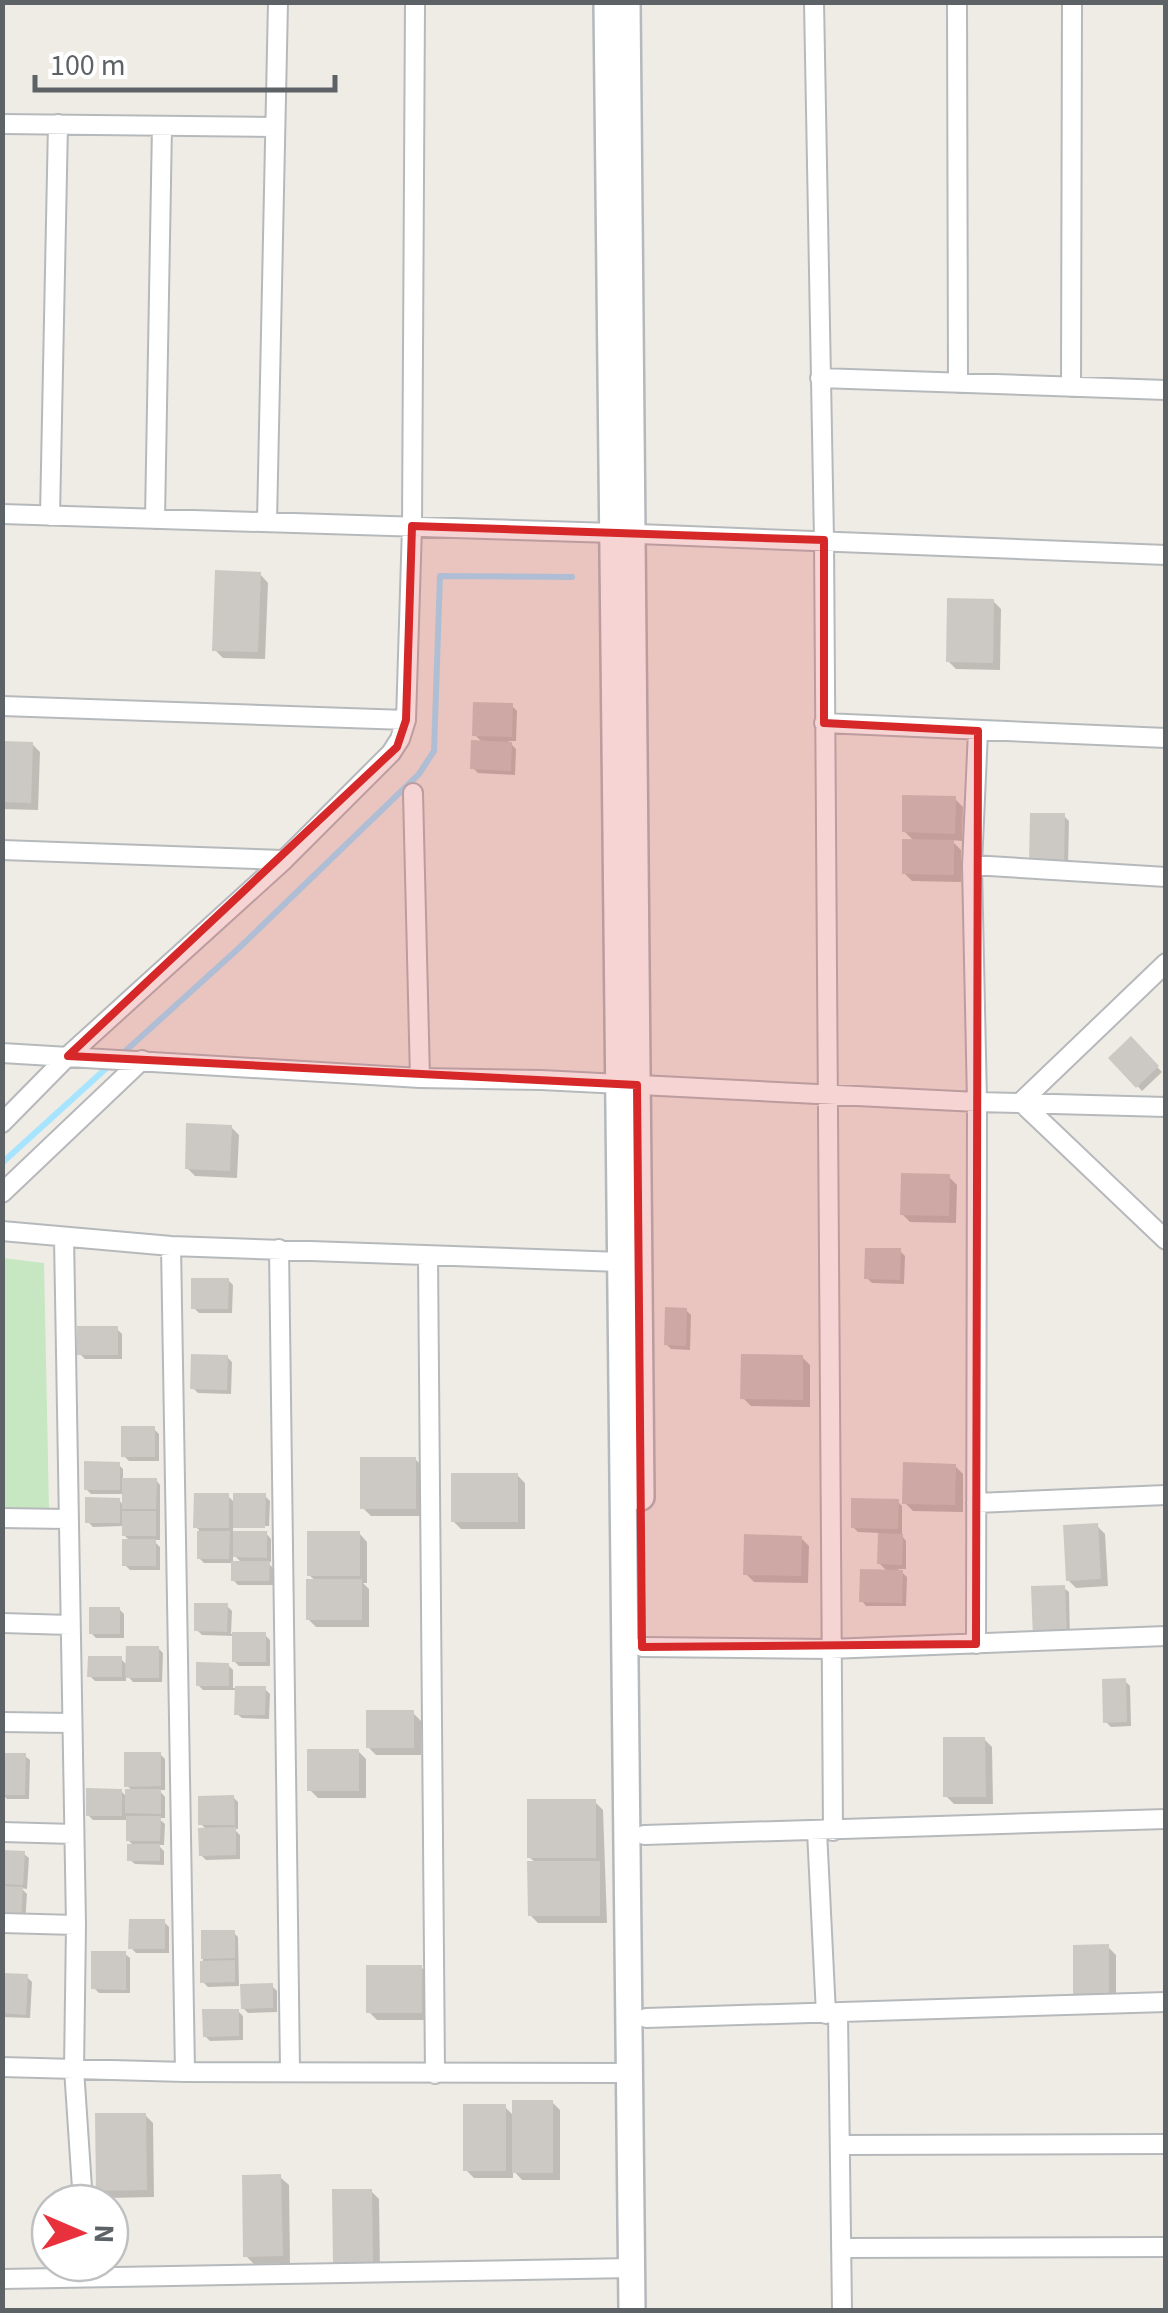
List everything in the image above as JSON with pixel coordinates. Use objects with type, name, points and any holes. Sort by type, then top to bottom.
[{"type":"street","points":[[267,522],[278,2]]},
{"type":"street","points":[[2,1122],[68,1056],[284,860],[397,747],[406,720],[412,526],[415,2]]},
{"type":"street","points":[[607,2],[622,533],[628,1084],[642,1647],[648,2310]]},
{"type":"street","points":[[622,533],[626,2]]},
{"type":"street","points":[[814,2],[824,540],[830,1649],[825,1831],[840,2145],[842,2310]]},
{"type":"street","points":[[957,2],[958,382]]},
{"type":"street","points":[[1071,386],[1072,2]]},
{"type":"street","points":[[2,124],[275,127]]},
{"type":"street","points":[[50,516],[58,124]]},
{"type":"street","points":[[155,519],[162,126]]},
{"type":"street","points":[[820,378],[1166,390]]},
{"type":"street","points":[[2,514],[1166,555]]},
{"type":"street","points":[[2,706],[406,720]]},
{"type":"street","points":[[824,723],[1166,738]]},
{"type":"street","points":[[976,1644],[977,1102],[972,865],[978,732]]},
{"type":"street","points":[[413,793],[420,1078]]},
{"type":"street","points":[[2,850],[284,860]]},
{"type":"street","points":[[972,865],[1166,876]]},
{"type":"street","points":[[1021,1102],[1166,963]]},
{"type":"street","points":[[2,1052],[420,1078],[1166,1107]]},
{"type":"street","points":[[2,1193],[142,1060]]},
{"type":"street","points":[[628,1084],[621,1262],[632,2310]]},
{"type":"street","points":[[1021,1102],[1166,1240]]},
{"type":"street","points":[[2,1231],[171,1246],[621,1262]]},
{"type":"street","points":[[64,1236],[76,1925],[74,2069],[82,2183]]},
{"type":"street","points":[[171,1246],[185,2072]]},
{"type":"street","points":[[278,1249],[290,2070]]},
{"type":"street","points":[[428,1256],[435,2074]]},
{"type":"street","points":[[976,1503],[1166,1495]]},
{"type":"street","points":[[2,1518],[67,1519]]},
{"type":"street","points":[[2,1623],[70,1625]]},
{"type":"street","points":[[642,1647],[830,1649],[1166,1636]]},
{"type":"street","points":[[2,1722],[70,1723]]},
{"type":"street","points":[[644,1835],[1166,1819]]},
{"type":"street","points":[[2,1832],[74,1834]]},
{"type":"street","points":[[2,1923],[76,1925]]},
{"type":"street","points":[[646,2018],[1166,2002]]},
{"type":"street","points":[[2,2067],[185,2072],[630,2073]]},
{"type":"street","points":[[840,2145],[1166,2144]]},
{"type":"street","points":[[842,2248],[1166,2247]]},
{"type":"street","points":[[130,2271],[632,2268]]},
{"type":"street","points":[[2,2279],[30,2276]]},
{"type":"highlighted area","points":[[412,526],[824,540],[824,723],[978,731],[976,1644],[642,1647],[637,1085],[68,1056],[397,747],[406,720]]},
{"type":"green space","points":[[3,1258],[44,1263],[49,1510],[3,1510]]},
{"type":"building","points":[[215,570],[261,572],[258,652],[212,651]]},
{"type":"building","points":[[947,598],[994,599],[993,663],[946,662]]},
{"type":"building","points":[[473,702],[513,703],[512,737],[472,736]]},
{"type":"building","points":[[471,740],[512,742],[511,771],[470,769]]},
{"type":"building","points":[[2,741],[33,742],[31,803],[2,802]]},
{"type":"building","points":[[902,795],[956,796],[955,834],[902,832]]},
{"type":"building","points":[[1030,813],[1065,813],[1064,863],[1029,862]]},
{"type":"building","points":[[902,839],[954,840],[954,875],[902,874]]},
{"type":"building","points":[[1131,1036],[1159,1066],[1136,1088],[1108,1058]]},
{"type":"building","points":[[186,1123],[232,1125],[230,1171],[185,1169]]},
{"type":"building","points":[[901,1173],[950,1174],[949,1216],[900,1215]]},
{"type":"building","points":[[865,1248],[901,1248],[900,1280],[864,1279]]},
{"type":"building","points":[[191,1278],[229,1278],[228,1309],[191,1309]]},
{"type":"building","points":[[665,1307],[687,1308],[686,1346],[664,1345]]},
{"type":"building","points":[[77,1326],[118,1326],[118,1355],[77,1355]]},
{"type":"building","points":[[191,1354],[228,1355],[227,1390],[190,1389]]},
{"type":"building","points":[[741,1354],[803,1355],[803,1400],[740,1399]]},
{"type":"building","points":[[121,1426],[155,1426],[155,1457],[121,1457]]},
{"type":"building","points":[[360,1457],[416,1457],[416,1509],[360,1509]]},
{"type":"building","points":[[84,1461],[120,1462],[120,1490],[84,1490]]},
{"type":"building","points":[[903,1462],[956,1464],[955,1505],[902,1504]]},
{"type":"building","points":[[451,1473],[518,1473],[518,1522],[451,1522]]},
{"type":"building","points":[[122,1478],[157,1478],[156,1509],[122,1509]]},
{"type":"building","points":[[194,1493],[229,1493],[229,1528],[193,1528]]},
{"type":"building","points":[[233,1493],[266,1493],[265,1528],[233,1528]]},
{"type":"building","points":[[85,1497],[120,1498],[120,1523],[85,1523]]},
{"type":"building","points":[[851,1498],[899,1499],[898,1529],[851,1528]]},
{"type":"building","points":[[122,1511],[156,1511],[156,1536],[122,1536]]},
{"type":"building","points":[[1098,1523],[1101,1579],[1066,1581],[1063,1525]]},
{"type":"building","points":[[197,1531],[230,1531],[229,1559],[197,1559]]},
{"type":"building","points":[[233,1531],[267,1531],[267,1558],[233,1557]]},
{"type":"building","points":[[307,1531],[360,1531],[360,1576],[307,1576]]},
{"type":"building","points":[[878,1533],[903,1534],[902,1565],[877,1564]]},
{"type":"building","points":[[744,1534],[802,1536],[801,1576],[743,1575]]},
{"type":"building","points":[[122,1539],[156,1539],[156,1566],[122,1566]]},
{"type":"building","points":[[231,1561],[270,1561],[269,1581],[231,1581]]},
{"type":"building","points":[[860,1569],[903,1570],[902,1603],[859,1602]]},
{"type":"building","points":[[306,1579],[362,1579],[362,1620],[306,1620]]},
{"type":"building","points":[[1065,1585],[1067,1638],[1033,1639],[1031,1586]]},
{"type":"building","points":[[194,1603],[228,1603],[227,1632],[194,1631]]},
{"type":"building","points":[[89,1607],[120,1607],[120,1634],[89,1634]]},
{"type":"building","points":[[232,1632],[266,1632],[266,1662],[232,1662]]},
{"type":"building","points":[[126,1646],[159,1646],[159,1678],[125,1678]]},
{"type":"building","points":[[88,1656],[122,1656],[122,1677],[87,1677]]},
{"type":"building","points":[[196,1662],[229,1663],[229,1686],[196,1686]]},
{"type":"building","points":[[1126,1678],[1127,1722],[1103,1723],[1102,1679]]},
{"type":"building","points":[[235,1686],[266,1686],[265,1715],[234,1715]]},
{"type":"building","points":[[366,1710],[414,1710],[414,1748],[366,1748]]},
{"type":"building","points":[[943,1737],[985,1737],[986,1797],[943,1797]]},
{"type":"building","points":[[307,1749],[359,1749],[359,1791],[307,1791]]},
{"type":"building","points":[[124,1752],[161,1752],[161,1786],[124,1787]]},
{"type":"building","points":[[2,1753],[26,1753],[25,1795],[2,1795]]},
{"type":"building","points":[[86,1788],[122,1789],[122,1816],[86,1816]]},
{"type":"building","points":[[125,1789],[161,1789],[161,1814],[125,1813]]},
{"type":"building","points":[[234,1795],[235,1825],[198,1825],[198,1796]]},
{"type":"building","points":[[527,1799],[596,1799],[596,1858],[527,1858]]},
{"type":"building","points":[[126,1816],[161,1816],[160,1841],[126,1841]]},
{"type":"building","points":[[236,1827],[236,1855],[199,1856],[198,1828]]},
{"type":"building","points":[[127,1844],[160,1844],[160,1861],[127,1861]]},
{"type":"building","points":[[2,1850],[25,1851],[23,1885],[2,1884]]},
{"type":"building","points":[[527,1861],[600,1861],[600,1916],[528,1916]]},
{"type":"building","points":[[3,1886],[23,1887],[21,1921],[3,1920]]},
{"type":"building","points":[[129,1919],[165,1919],[165,1949],[128,1949]]},
{"type":"building","points":[[201,1930],[235,1930],[235,1958],[201,1959]]},
{"type":"building","points":[[1109,1944],[1109,2000],[1073,2000],[1073,1945]]},
{"type":"building","points":[[91,1951],[126,1951],[126,1990],[91,1989]]},
{"type":"building","points":[[235,1960],[235,1982],[200,1983],[200,1961]]},
{"type":"building","points":[[366,1965],[422,1965],[422,2013],[366,2013]]},
{"type":"building","points":[[2,1973],[28,1974],[26,2015],[2,2013]]},
{"type":"building","points":[[273,1983],[273,2008],[241,2009],[240,1984]]},
{"type":"building","points":[[202,2009],[239,2009],[239,2036],[203,2037]]},
{"type":"building","points":[[512,2100],[553,2100],[553,2173],[512,2173]]},
{"type":"building","points":[[463,2104],[506,2104],[506,2171],[463,2171]]},
{"type":"building","points":[[95,2113],[146,2113],[147,2190],[130,2190],[130,2183],[96,2183]]},
{"type":"building","points":[[281,2174],[283,2256],[243,2257],[242,2175]]},
{"type":"building","points":[[332,2189],[372,2189],[373,2263],[333,2264]]},
{"type":"waterway","points":[[121,1055],[239,948],[419,774],[434,751],[440,576],[572,577]]},
{"type":"waterway","points":[[2,1163],[112,1063]]}]
